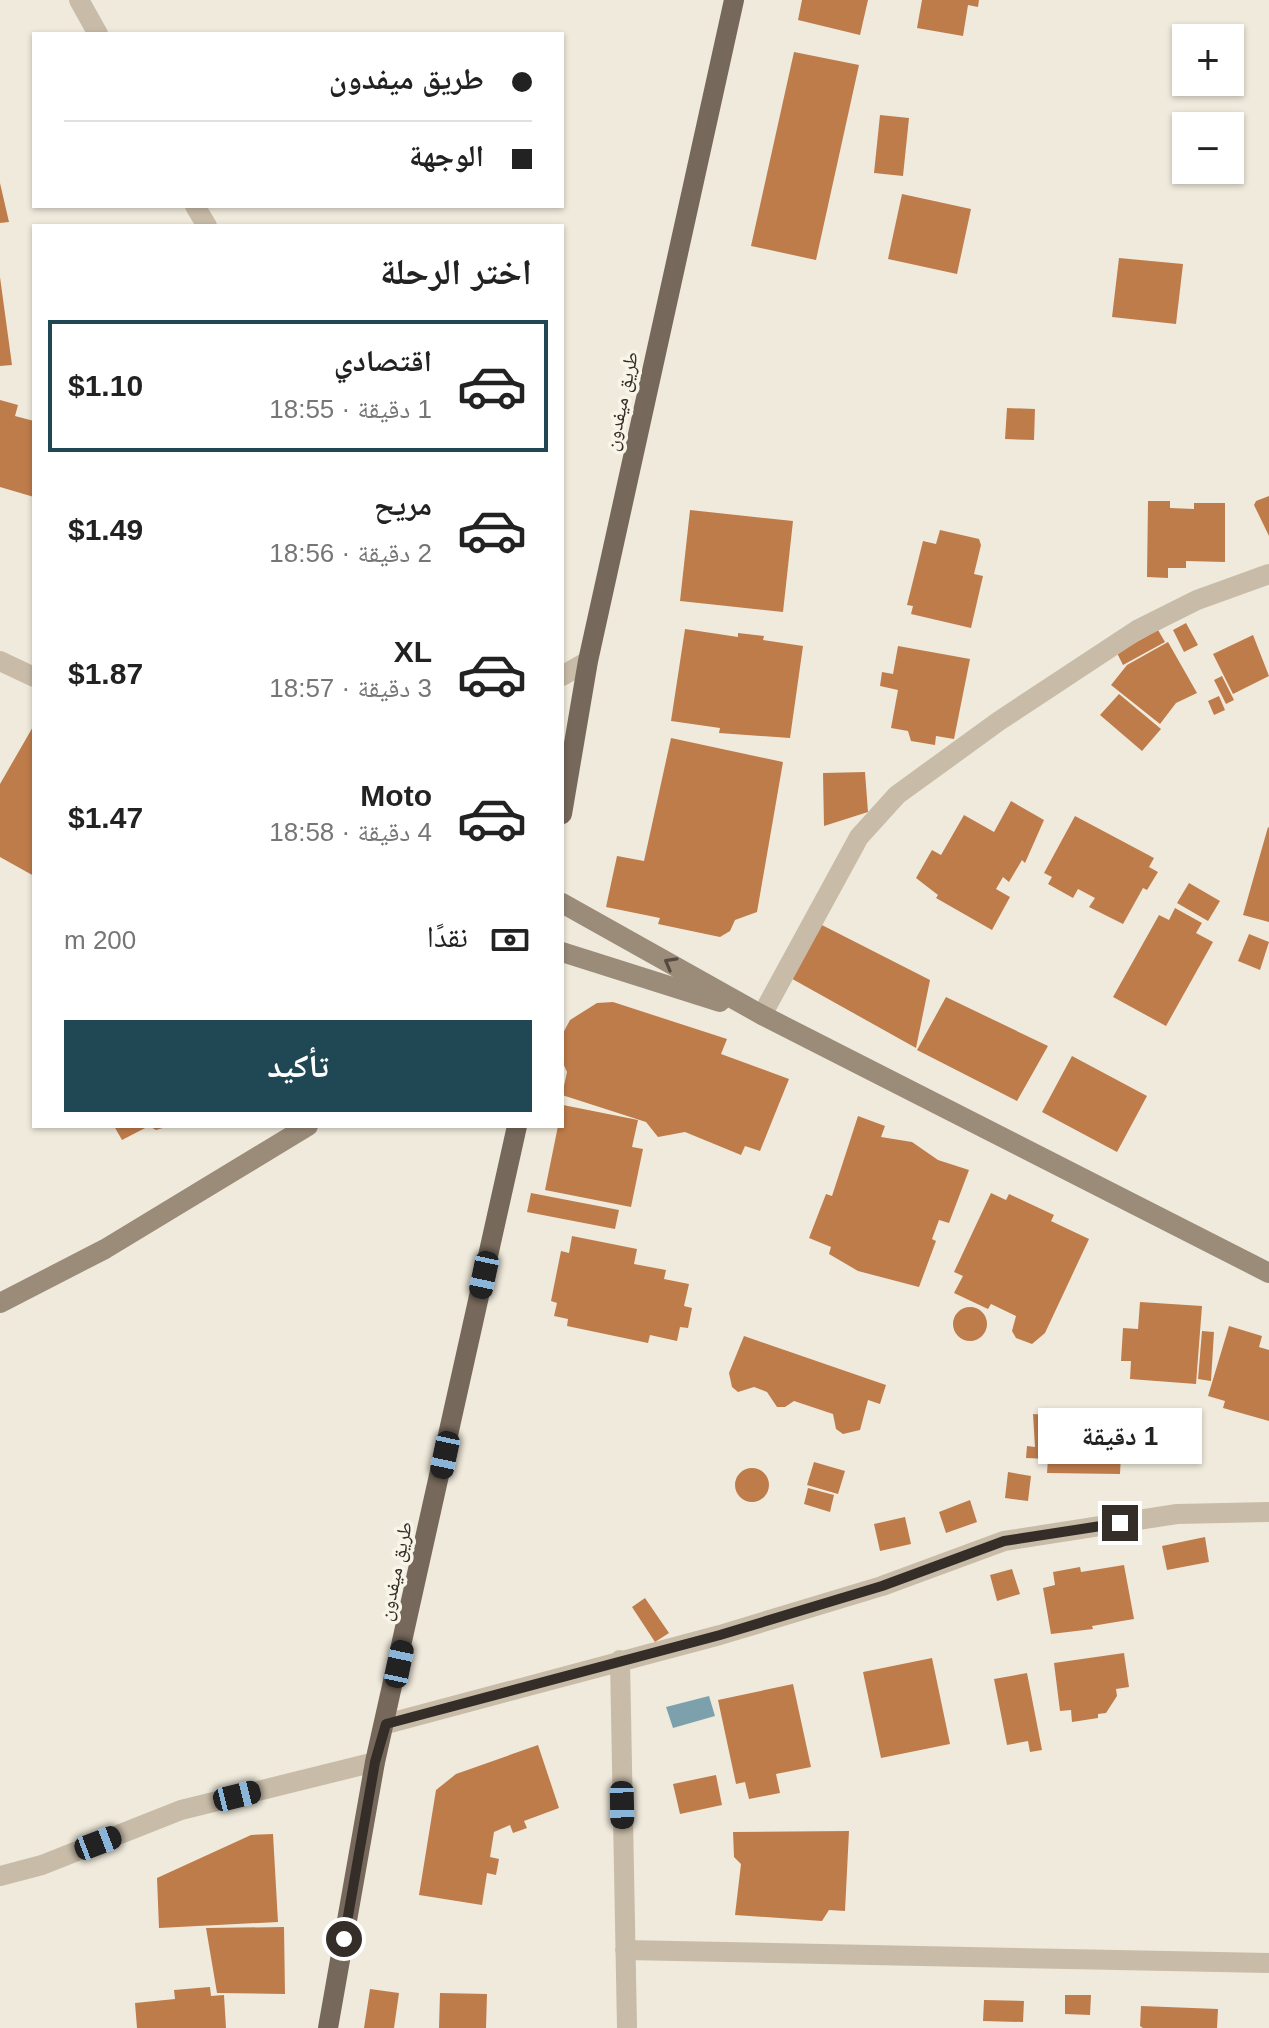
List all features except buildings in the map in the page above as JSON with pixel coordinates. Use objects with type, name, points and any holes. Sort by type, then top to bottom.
[{"type":"main road","name":"طريق ميفدون","points":[[564,800],[588,661],[734,0]]},
{"type":"main road","name":"طريق ميفدون","points":[[328,2028],[375,1762],[386,1724],[517,1128]]},
{"type":"street","points":[[79,0],[97,32]]},
{"type":"street","points":[[762,1015],[859,837],[897,795],[999,721],[1137,630],[1197,600],[1269,574]]},
{"type":"street","points":[[0,661],[32,676]]},
{"type":"street","points":[[564,675],[588,661]]},
{"type":"street","points":[[564,904],[762,1015],[1269,1273]]},
{"type":"street","points":[[564,953],[762,1015]]},
{"type":"street","points":[[0,1303],[105,1249],[305,1128]]},
{"type":"street","points":[[386,1724],[882,1586],[1004,1541],[1177,1514],[1269,1512]]},
{"type":"street","points":[[620,1660],[627,2028]]},
{"type":"street","points":[[0,1876],[42,1865],[181,1810],[375,1762]]},
{"type":"street","points":[[625,1950],[1269,1963]]},
{"type":"water","points":[[709,1696],[715,1716],[673,1728],[666,1707]]},
{"type":"route","points":[[344,1939],[375,1762],[386,1724],[720,1635],[882,1586],[1004,1541],[1120,1523]]}]
